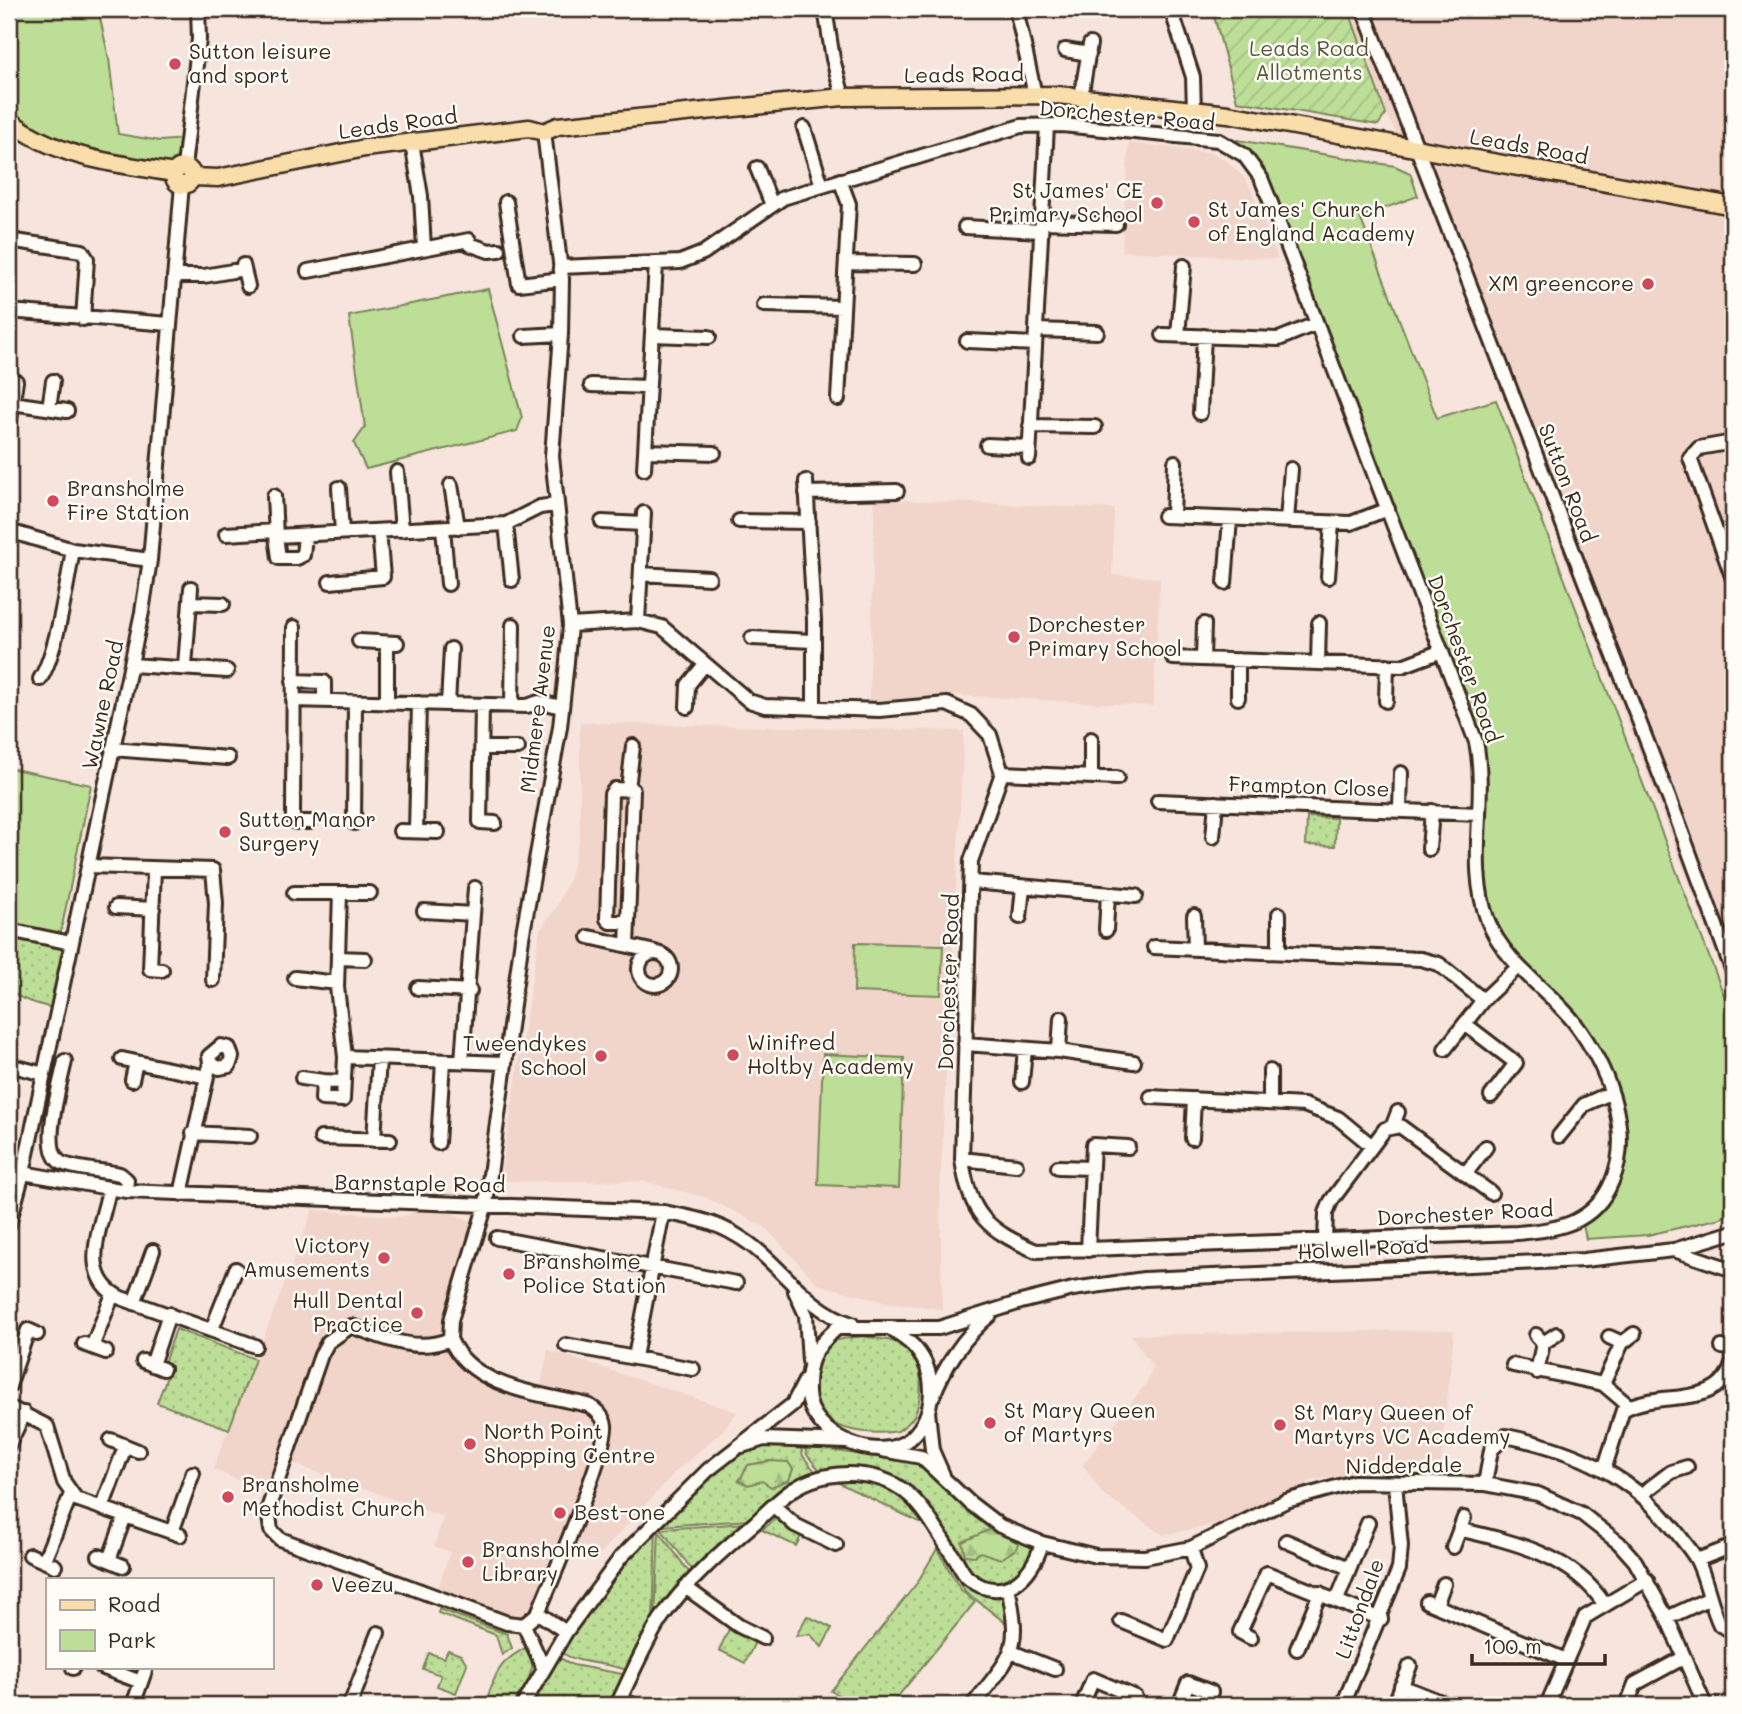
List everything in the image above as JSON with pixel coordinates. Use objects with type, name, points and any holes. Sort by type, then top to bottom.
[{"type":"main road","name":"Leads Road","points":[[9,120],[35,139],[64,152],[183,176],[218,178],[365,148],[529,128],[544,132],[558,126],[680,112],[844,97],[1081,97],[1194,110],[1356,136],[1418,150],[1526,166],[1733,206]]},
{"type":"street","name":"Wawne Road","points":[[9,1224],[12,1202],[23,1173],[89,866],[150,560],[169,324],[199,39],[198,9]]},
{"type":"street","points":[[825,9],[844,97]]},
{"type":"street","points":[[1016,9],[1035,95]]},
{"type":"street","points":[[1171,9],[1193,78],[1194,110]]},
{"type":"street","name":"Sutton Road","points":[[1363,9],[1677,819],[1733,972]]},
{"type":"street","points":[[1065,50],[1089,49],[1081,97]]},
{"type":"street","name":"Dorchester Road","points":[[506,202],[519,284],[561,273],[680,262],[703,253],[772,205],[822,186],[1021,126],[1218,140],[1244,155],[1261,177],[1476,742],[1482,782],[1478,871],[1489,923],[1518,967],[1573,1022],[1598,1061],[1610,1093],[1620,1125],[1618,1167],[1607,1194],[1596,1208],[1572,1226],[1517,1234],[1036,1251],[1004,1237],[985,1222],[971,1200],[965,1185],[962,1160],[971,861],[1002,773]]},
{"type":"street","points":[[987,446],[1029,453],[1047,126]]},
{"type":"street","points":[[804,128],[822,186]]},
{"type":"street","name":"Midmere Avenue","points":[[450,1339],[451,1320],[486,1204],[503,1063],[562,707],[570,625],[555,505],[552,457],[561,334],[561,273],[544,132]]},
{"type":"street","points":[[412,143],[421,196],[424,248]]},
{"type":"street","points":[[757,168],[772,205]]},
{"type":"street","points":[[838,399],[849,204],[841,180]]},
{"type":"street","points":[[965,227],[1116,224]]},
{"type":"street","points":[[9,240],[82,251],[87,259],[83,319]]},
{"type":"street","points":[[308,271],[322,264],[469,241],[489,251],[499,250]]},
{"type":"street","points":[[846,263],[915,264]]},
{"type":"street","points":[[644,469],[656,264]]},
{"type":"street","points":[[1178,335],[1184,266]]},
{"type":"street","points":[[174,276],[204,276],[244,267],[248,286]]},
{"type":"street","points":[[764,305],[844,307]]},
{"type":"street","points":[[9,311],[169,324]]},
{"type":"street","points":[[1164,335],[1279,339],[1315,324]]},
{"type":"street","points":[[1036,330],[1097,332]]},
{"type":"street","points":[[524,336],[561,334]]},
{"type":"street","points":[[652,335],[709,337]]},
{"type":"street","points":[[1199,413],[1204,336]]},
{"type":"street","points":[[967,341],[1035,345]]},
{"type":"street","points":[[9,381],[16,382],[10,430]]},
{"type":"street","points":[[49,408],[53,381]]},
{"type":"street","points":[[591,385],[648,387]]},
{"type":"street","points":[[12,403],[67,411]]},
{"type":"street","points":[[1030,426],[1095,427]]},
{"type":"street","points":[[1733,442],[1699,448],[1690,458],[1733,579]]},
{"type":"street","points":[[646,451],[714,453]]},
{"type":"street","points":[[1175,463],[1168,516],[1351,523],[1388,509]]},
{"type":"street","points":[[1287,521],[1291,469]]},
{"type":"street","points":[[397,472],[402,530]]},
{"type":"street","points":[[451,485],[458,527]]},
{"type":"street","points":[[814,708],[814,620],[806,487],[897,491]]},
{"type":"street","points":[[339,488],[342,532]]},
{"type":"street","points":[[274,496],[279,558],[297,558],[303,555],[305,536]]},
{"type":"street","points":[[226,534],[276,533],[305,536],[506,524],[540,507],[555,505]]},
{"type":"street","points":[[601,522],[644,519],[638,621]]},
{"type":"street","points":[[1226,583],[1230,519]]},
{"type":"street","points":[[739,521],[808,522]]},
{"type":"street","points":[[1328,577],[1332,523]]},
{"type":"street","points":[[506,524],[512,579]]},
{"type":"street","points":[[443,528],[447,584]]},
{"type":"street","points":[[9,531],[73,550],[150,560]]},
{"type":"street","points":[[330,582],[383,577],[379,531]]},
{"type":"street","points":[[40,679],[50,656],[71,572],[73,550]]},
{"type":"street","points":[[641,574],[709,578]]},
{"type":"street","points":[[185,666],[191,588]]},
{"type":"street","points":[[190,603],[223,604]]},
{"type":"street","points":[[570,625],[638,621],[662,627],[749,701],[765,706],[879,710],[947,704],[960,708],[982,724],[990,735],[1002,773],[1118,778]]},
{"type":"street","points":[[1318,663],[1320,623]]},
{"type":"street","points":[[1203,659],[1204,624]]},
{"type":"street","points":[[512,706],[513,625]]},
{"type":"street","points":[[294,627],[292,817],[296,822],[310,822]]},
{"type":"street","points":[[752,638],[812,641]]},
{"type":"street","points":[[359,641],[392,643],[387,703]]},
{"type":"street","points":[[448,704],[451,649]]},
{"type":"street","points":[[1173,658],[1402,666],[1442,651]]},
{"type":"street","points":[[1238,660],[1238,698]]},
{"type":"street","points":[[686,707],[688,685],[705,664]]},
{"type":"street","points":[[131,665],[185,666],[227,671]]},
{"type":"street","points":[[1386,701],[1387,665]]},
{"type":"street","points":[[293,681],[324,682],[324,701]]},
{"type":"street","points":[[293,701],[512,706],[539,702],[562,707]]},
{"type":"street","points":[[354,824],[355,702]]},
{"type":"street","points":[[416,831],[419,703]]},
{"type":"street","points":[[482,705],[480,822],[495,823]]},
{"type":"street","points":[[1091,739],[1091,776]]},
{"type":"street","points":[[628,789],[633,747]]},
{"type":"street","points":[[482,748],[518,748]]},
{"type":"street","points":[[112,750],[228,758]]},
{"type":"street","name":"Frampton Close","points":[[1400,810],[1401,773]]},
{"type":"street","points":[[628,922],[610,922],[607,919],[611,794],[615,789],[633,790],[628,945]]},
{"type":"street","name":"Frampton Close","points":[[1158,801],[1479,814]]},
{"type":"street","name":"Frampton Close","points":[[1213,837],[1216,803]]},
{"type":"street","points":[[1429,849],[1432,811]]},
{"type":"street","points":[[400,831],[438,832]]},
{"type":"street","points":[[89,866],[213,870],[216,903],[213,980]]},
{"type":"street","points":[[154,869],[150,969],[162,970]]},
{"type":"street","points":[[972,882],[1136,896]]},
{"type":"street","points":[[1020,917],[1023,887]]},
{"type":"street","points":[[462,1061],[470,991],[475,888]]},
{"type":"street","points":[[293,893],[370,894]]},
{"type":"street","points":[[302,1078],[323,1081],[322,1099],[343,1100],[345,1057],[337,983],[341,893]]},
{"type":"street","points":[[1106,930],[1108,894]]},
{"type":"street","points":[[117,907],[153,909]]},
{"type":"street","points":[[424,911],[473,914]]},
{"type":"street","points":[[1279,914],[1279,952]]},
{"type":"street","points":[[1194,916],[1195,949]]},
{"type":"street","points":[[9,930],[71,943]]},
{"type":"street","points":[[590,937],[655,952]]},
{"type":"street","points":[[1154,947],[1430,961],[1439,964],[1483,1000]]},
{"type":"street","points":[[338,958],[365,959]]},
{"type":"street","points":[[1446,1049],[1483,1000],[1518,967]]},
{"type":"street","points":[[295,978],[337,983]]},
{"type":"street","points":[[418,988],[470,991]]},
{"type":"street","points":[[1059,1051],[1061,1018]]},
{"type":"street","points":[[1465,1024],[1516,1063],[1491,1096]]},
{"type":"street","points":[[965,1044],[1059,1051],[1134,1062]]},
{"type":"street","points":[[1022,1083],[1025,1049]]},
{"type":"street","points":[[345,1057],[503,1063]]},
{"type":"street","points":[[374,1140],[379,1058]]},
{"type":"street","points":[[122,1059],[207,1077]]},
{"type":"street","points":[[65,1061],[51,1132],[53,1153],[63,1164],[120,1174],[127,1180],[126,1191]]},
{"type":"street","points":[[437,1143],[443,1061]]},
{"type":"street","points":[[132,1080],[136,1062]]},
{"type":"street","points":[[181,1194],[210,1063]]},
{"type":"street","points":[[9,1065],[44,1074]]},
{"type":"street","points":[[1270,1071],[1270,1103]]},
{"type":"street","points":[[1559,1136],[1584,1105],[1610,1093]]},
{"type":"street","points":[[1151,1097],[1270,1103],[1321,1109],[1338,1118],[1372,1146]]},
{"type":"street","points":[[1192,1138],[1194,1099]]},
{"type":"street","points":[[1393,1125],[1398,1112]]},
{"type":"street","points":[[1325,1240],[1326,1213],[1331,1201],[1385,1129],[1393,1125],[1400,1126],[1491,1193]]},
{"type":"street","points":[[194,1133],[250,1136]]},
{"type":"street","points":[[321,1139],[390,1140]]},
{"type":"street","points":[[1088,1250],[1093,1145],[1128,1147]]},
{"type":"street","points":[[1466,1173],[1486,1147]]},
{"type":"street","points":[[962,1160],[1016,1166]]},
{"type":"street","points":[[1058,1167],[1092,1168]]},
{"type":"street","name":"Barnstaple Road","points":[[23,1173],[109,1190],[342,1202],[486,1204],[663,1212],[705,1220],[736,1235],[761,1253],[819,1310],[858,1326]]},
{"type":"street","points":[[109,1190],[94,1262],[96,1276],[113,1294],[255,1346]]},
{"type":"street","points":[[635,1357],[663,1212]]},
{"type":"street","name":"Holwell Road","points":[[891,1329],[939,1328],[1073,1289],[1144,1279],[1584,1260],[1674,1250],[1733,1232]]},
{"type":"street","points":[[498,1238],[736,1283]]},
{"type":"street","points":[[1674,1250],[1733,1270]]},
{"type":"street","points":[[134,1303],[153,1251]]},
{"type":"street","points":[[212,1329],[236,1269]]},
{"type":"street","name":"Barnstaple Road","points":[[793,1287],[806,1315],[809,1362]]},
{"type":"street","points":[[106,1352],[88,1345],[113,1294]]},
{"type":"street","name":"Holwell Road","points":[[930,1405],[941,1375],[980,1323],[996,1310]]},
{"type":"street","points":[[153,1365],[169,1314]]},
{"type":"street","points":[[351,1326],[412,1345],[439,1344],[450,1339],[457,1355],[480,1374],[588,1405],[596,1410],[605,1424],[605,1437],[538,1613],[524,1625],[507,1623],[280,1539],[267,1520],[277,1479],[328,1342],[351,1326]]},
{"type":"street","points":[[732,1449],[764,1439],[847,1442],[872,1448],[894,1446],[911,1438],[930,1405],[929,1369],[916,1347],[891,1329],[858,1326],[837,1328],[824,1339],[809,1362],[808,1400],[814,1418],[828,1433],[847,1442]]},
{"type":"street","points":[[9,1386],[28,1330],[37,1334]]},
{"type":"street","points":[[1537,1372],[1539,1339],[1557,1334]]},
{"type":"street","points":[[1604,1384],[1622,1343],[1634,1334]]},
{"type":"street","points":[[1609,1337],[1622,1343]]},
{"type":"street","points":[[566,1345],[693,1369]]},
{"type":"street","points":[[1605,1467],[1623,1410],[1657,1397],[1695,1396],[1712,1392],[1730,1374],[1731,1353]]},
{"type":"street","points":[[1513,1365],[1604,1384],[1629,1406]]},
{"type":"street","points":[[523,1705],[566,1632],[621,1557],[653,1522],[732,1449],[793,1404],[807,1376]]},
{"type":"street","name":"Nidderdale","points":[[930,1405],[932,1450],[944,1478]]},
{"type":"street","points":[[9,1407],[47,1426],[64,1482],[71,1494],[102,1508],[176,1533],[193,1473]]},
{"type":"street","points":[[9,1445],[24,1413]]},
{"type":"street","points":[[1485,1484],[1491,1450],[1506,1436],[1546,1444],[1605,1467],[1642,1494],[1671,1525],[1697,1560],[1708,1599],[1720,1625],[1733,1631]]},
{"type":"street","points":[[102,1508],[131,1449],[111,1440]]},
{"type":"street","name":"Nidderdale","points":[[872,1448],[921,1457],[970,1503],[1000,1526],[1042,1543],[1096,1556],[1145,1557],[1191,1548],[1286,1501],[1354,1482],[1485,1484],[1538,1494],[1582,1514],[1619,1543],[1647,1580],[1667,1618],[1705,1705]]},
{"type":"street","points":[[1642,1494],[1668,1468],[1687,1468]]},
{"type":"street","points":[[633,1705],[619,1702],[658,1624],[685,1587],[796,1488],[821,1477],[861,1475],[877,1478],[911,1496],[924,1508],[968,1578],[990,1587],[1008,1587],[1027,1577],[1035,1565],[1042,1543]]},
{"type":"street","name":"Littondale","points":[[1343,1705],[1381,1619],[1399,1569],[1401,1546],[1395,1483]]},
{"type":"street","points":[[30,1555],[49,1563],[71,1494]]},
{"type":"street","points":[[774,1506],[795,1525],[836,1545]]},
{"type":"street","points":[[123,1566],[104,1558],[125,1516]]},
{"type":"street","points":[[1453,1547],[1463,1524],[1534,1549],[1576,1573],[1592,1586],[1604,1604]]},
{"type":"street","points":[[1337,1600],[1368,1529]]},
{"type":"street","points":[[1286,1541],[1349,1568]]},
{"type":"street","points":[[1697,1560],[1733,1546]]},
{"type":"street","points":[[1121,1621],[1167,1640],[1197,1569],[1191,1548]]},
{"type":"street","points":[[1251,1638],[1240,1632],[1266,1573],[1381,1619]]},
{"type":"street","points":[[1547,1705],[1586,1617],[1647,1580]]},
{"type":"street","points":[[1444,1584],[1432,1603],[1566,1660]]},
{"type":"street","points":[[685,1587],[739,1626],[763,1638]]},
{"type":"street","points":[[973,1705],[1012,1652],[1017,1633],[1008,1587]]},
{"type":"street","points":[[1297,1649],[1320,1593]]},
{"type":"street","points":[[1667,1618],[1708,1599]]},
{"type":"street","points":[[538,1613],[566,1632]]},
{"type":"street","points":[[524,1625],[543,1667]]},
{"type":"street","points":[[352,1705],[378,1633]]},
{"type":"street","points":[[1012,1652],[1055,1669]]},
{"type":"street","points":[[1627,1705],[1635,1684],[1684,1658]]},
{"type":"street","points":[[1394,1705],[1410,1665]]},
{"type":"street","points":[[106,1668],[143,1676],[133,1705]]},
{"type":"street","points":[[1082,1705],[1093,1679],[1135,1697]]},
{"type":"street","points":[[1179,1705],[1188,1683],[1211,1692]]},
{"type":"street","points":[[1401,1686],[1449,1705]]},
{"type":"shaded area","points":[[1348,9],[1733,9],[1733,999],[1419,174],[1386,114]]},
{"type":"shaded area","name":"St James' Church of England Academy","points":[[1129,143],[1213,153],[1228,162],[1246,180],[1278,259],[1122,251]]},
{"type":"shaded area","name":"Dorchester Primary School","points":[[875,499],[1114,509],[1112,575],[1160,578],[1153,706],[953,695],[869,707]]},
{"type":"shaded area","name":"Winifred Holtby Academy","points":[[580,723],[964,731],[940,1187],[942,1309],[885,1302],[818,1284],[765,1227],[707,1198],[644,1181],[500,1181],[540,930],[556,908],[570,877],[580,836]]},
{"type":"shaded area","name":"North Point Shopping Centre","points":[[313,1210],[401,1217],[418,1211],[454,1214],[471,1221],[475,1228],[442,1325],[466,1357],[491,1372],[541,1386],[548,1350],[737,1412],[721,1432],[677,1470],[601,1553],[576,1543],[572,1546],[540,1622],[535,1627],[517,1631],[434,1601],[450,1552],[434,1546],[444,1517],[289,1462],[268,1493],[213,1469]]},
{"type":"shaded area","name":"St Mary Queen of Martyrs VC Academy","points":[[1454,1330],[1440,1471],[1405,1467],[1314,1480],[1234,1521],[1163,1535],[1103,1494],[1083,1465],[1146,1384],[1153,1367],[1131,1335]]},
{"type":"green space","points":[[9,9],[98,9],[109,59],[118,134],[160,141],[184,139],[181,153],[167,166],[84,150],[44,135],[9,112]]},
{"type":"green space","name":"Leads Road Allotments","points":[[1212,9],[1348,9],[1386,114],[1378,125],[1237,101]]},
{"type":"green space","points":[[1237,140],[1395,166],[1410,173],[1418,196],[1360,217],[1437,418],[1496,400],[1733,1019],[1733,1204],[1731,1211],[1721,1218],[1648,1235],[1586,1239],[1583,1225],[1617,1186],[1628,1148],[1624,1116],[1611,1081],[1549,988],[1514,952],[1490,914],[1482,877],[1485,762],[1265,177],[1235,143]]},
{"type":"green space","points":[[488,289],[522,418],[517,431],[366,469],[354,443],[365,427],[349,316]]},
{"type":"green space","points":[[9,768],[91,785],[60,936],[9,927]]},
{"type":"green space","points":[[1307,817],[1336,818],[1335,846],[1306,845]]},
{"type":"green space","points":[[14,936],[65,946],[51,1008],[22,999],[11,989],[7,966]]},
{"type":"green space","points":[[855,943],[943,945],[941,995],[854,992]]},
{"type":"green space","points":[[823,1054],[904,1058],[899,1188],[818,1185]]},
{"type":"green space","points":[[176,1329],[255,1359],[229,1429],[157,1403],[171,1366],[164,1363]]},
{"type":"green space","points":[[862,1336],[901,1344],[917,1360],[920,1389],[917,1408],[911,1420],[898,1431],[871,1432],[843,1427],[828,1420],[818,1402],[815,1378],[817,1366],[827,1347],[841,1339]]},
{"type":"green space","points":[[758,1444],[800,1444],[803,1456],[817,1474],[750,1520],[661,1526],[705,1479],[731,1459]]},
{"type":"green space","points":[[804,1446],[922,1464],[1030,1545],[1034,1551],[1023,1574],[999,1585],[971,1576],[905,1488],[822,1473],[807,1455]]},
{"type":"green space","points":[[769,1461],[788,1462],[793,1469],[789,1480],[771,1487],[762,1481],[748,1485],[739,1481],[748,1465]]},
{"type":"green space","points":[[853,1478],[894,1492],[926,1522],[921,1523],[837,1482],[824,1483]]},
{"type":"green space","points":[[778,1517],[802,1534],[796,1546],[762,1530]]},
{"type":"green space","points":[[747,1523],[694,1572],[661,1529]]},
{"type":"green space","points":[[993,1528],[1018,1543],[1016,1549],[1001,1559],[980,1552],[975,1556],[965,1555],[962,1542]]},
{"type":"green space","points":[[656,1529],[653,1624],[629,1671],[576,1659],[559,1651],[626,1560]]},
{"type":"green space","points":[[659,1531],[691,1575],[655,1619]]},
{"type":"green space","points":[[937,1549],[961,1590],[975,1602],[891,1705],[856,1705],[831,1691],[917,1583]]},
{"type":"green space","points":[[941,1550],[954,1565],[1004,1595],[1012,1622],[1007,1624],[965,1591]]},
{"type":"green space","points":[[439,1609],[507,1634],[512,1648],[502,1655],[496,1635],[438,1613]]},
{"type":"green space","points":[[807,1616],[832,1628],[822,1647],[810,1634],[796,1636]]},
{"type":"green space","points":[[729,1629],[755,1642],[745,1663],[719,1650]]},
{"type":"green space","points":[[531,1645],[532,1668],[523,1695],[519,1694],[514,1705],[485,1705],[492,1684],[505,1662]]},
{"type":"green space","points":[[448,1650],[461,1655],[467,1664],[456,1693],[437,1686],[441,1675],[423,1669],[429,1653],[444,1658]]},
{"type":"green space","points":[[556,1656],[573,1665],[622,1674],[624,1677],[612,1705],[528,1705]]},
{"type":"place","name":"Sutton leisure and sport","points":[[175,64]]},
{"type":"place","name":"St James' CE Primary School","points":[[1157,203]]},
{"type":"place","name":"St James' Church of England Academy","points":[[1194,222]]},
{"type":"place","name":"XM greencore","points":[[1648,284]]},
{"type":"place","name":"Bransholme Fire Station","points":[[53,501]]},
{"type":"place","name":"Dorchester Primary School","points":[[1014,637]]},
{"type":"place","name":"Sutton Manor Surgery","points":[[225,832]]},
{"type":"place","name":"Winifred Holtby Academy","points":[[733,1055]]},
{"type":"place","name":"Tweendykes School","points":[[601,1056]]},
{"type":"place","name":"Victory Amusements","points":[[384,1258]]},
{"type":"place","name":"Bransholme Police Station","points":[[509,1274]]},
{"type":"place","name":"Hull Dental Practice","points":[[417,1313]]},
{"type":"place","name":"St Mary Queen of Martyrs","points":[[990,1423]]},
{"type":"place","name":"St Mary Queen of Martyrs VC Academy","points":[[1280,1425]]},
{"type":"place","name":"North Point Shopping Centre","points":[[470,1444]]},
{"type":"place","name":"Bransholme Methodist Church","points":[[228,1497]]},
{"type":"place","name":"Best-one","points":[[560,1513]]},
{"type":"place","name":"Bransholme Library","points":[[468,1562]]},
{"type":"place","name":"Veezu","points":[[317,1585]]}]
